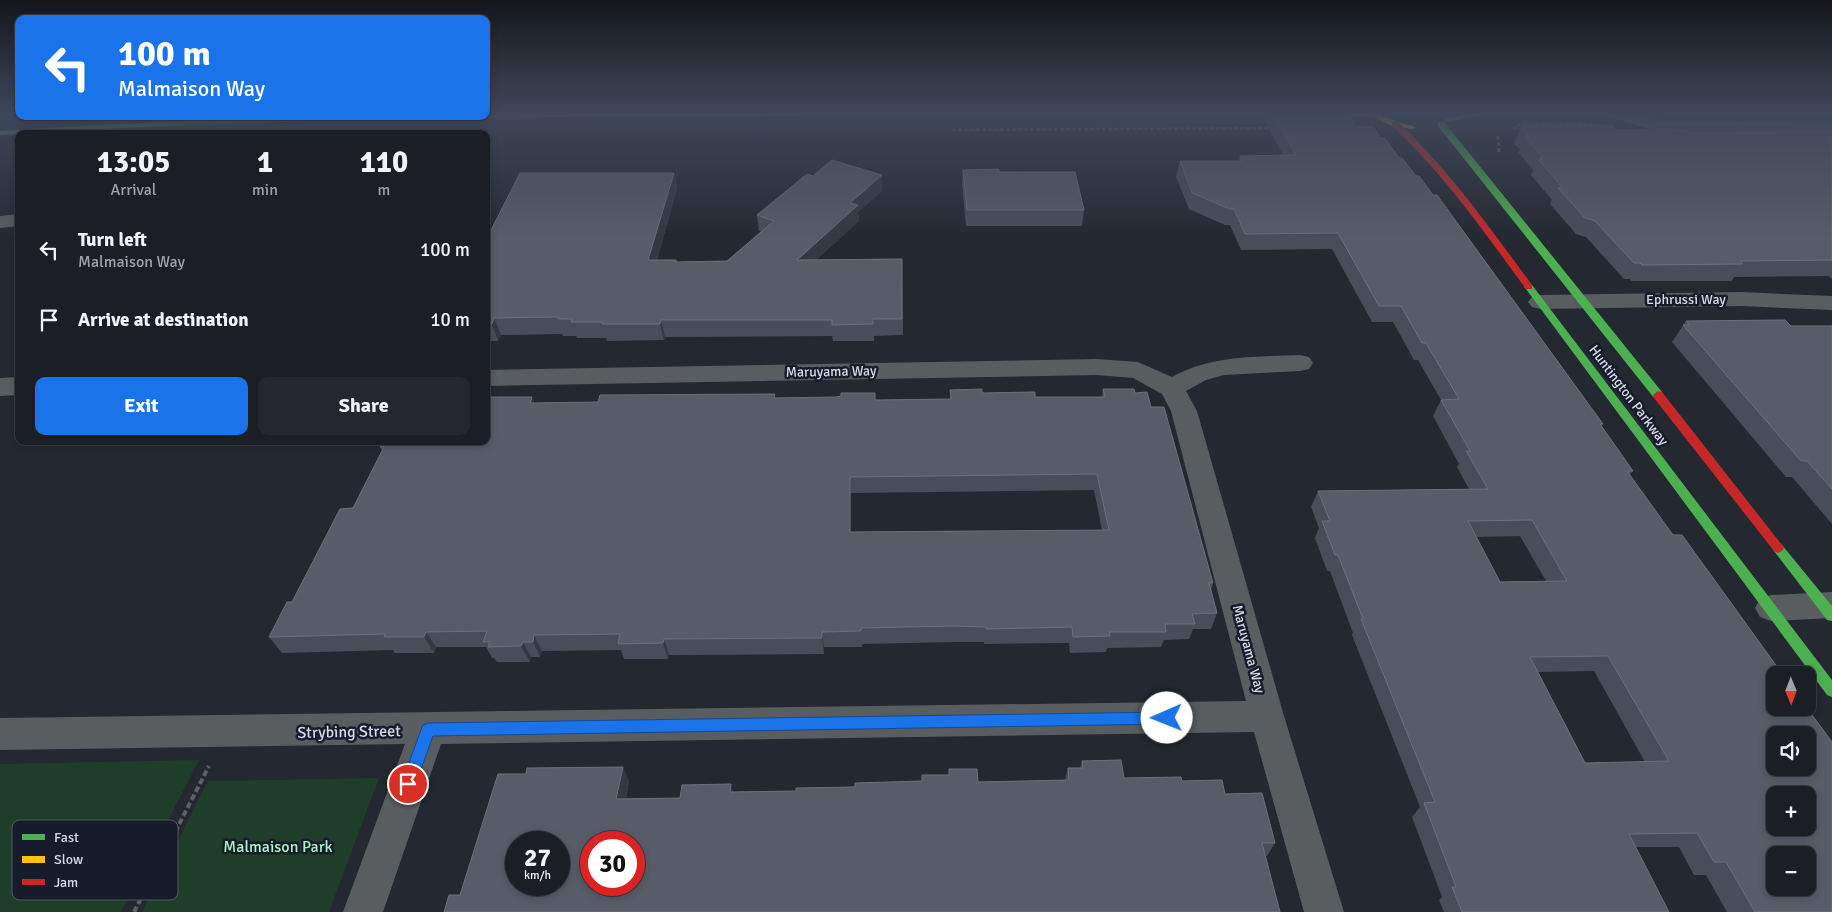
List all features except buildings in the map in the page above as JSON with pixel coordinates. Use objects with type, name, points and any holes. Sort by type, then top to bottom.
[{"type":"street","name":"Huntington Parkway","points":[[1429,156],[1832,691]]},
{"type":"street","name":"Huntington Parkway","points":[[1466,156],[1829,609]]},
{"type":"street","points":[[0,222],[15,220]]},
{"type":"street","name":"Ephrussi Way","points":[[1540,302],[1741,299],[1832,303]]},
{"type":"street","points":[[1172,388],[1197,374],[1224,367],[1300,363]]},
{"type":"street","name":"Maruyama Way","points":[[490,378],[1097,367],[1138,370],[1172,388],[1184,411],[1267,716],[1324,912]]},
{"type":"street","points":[[0,387],[15,386]]},
{"type":"street","points":[[1771,608],[1829,609]]},
{"type":"street","name":"Strybing Street","points":[[0,734],[428,730],[1267,716]]},
{"type":"street","points":[[363,912],[428,730]]},
{"type":"path","points":[[178,826],[211,762]]},
{"type":"path","points":[[134,912],[140,900]]},
{"type":"green space","points":[[199,760],[168,820],[12,820],[12,900],[127,900],[121,912],[0,912],[0,764]]},
{"type":"green space","name":"Malmaison Park","points":[[379,778],[329,912],[142,912],[148,900],[178,900],[178,841],[208,781]]},
{"type":"traffic: fast","points":[[1466,156],[1658,395]]},
{"type":"traffic: fast","points":[[1529,287],[1832,691]]},
{"type":"traffic: fast","points":[[1778,548],[1832,616]]},
{"type":"traffic: jam","points":[[1427,156],[1450,181],[1529,287]]},
{"type":"traffic: jam","points":[[1658,395],[1778,548]]},
{"type":"route","points":[[408,784],[428,730],[1167,718]]}]
